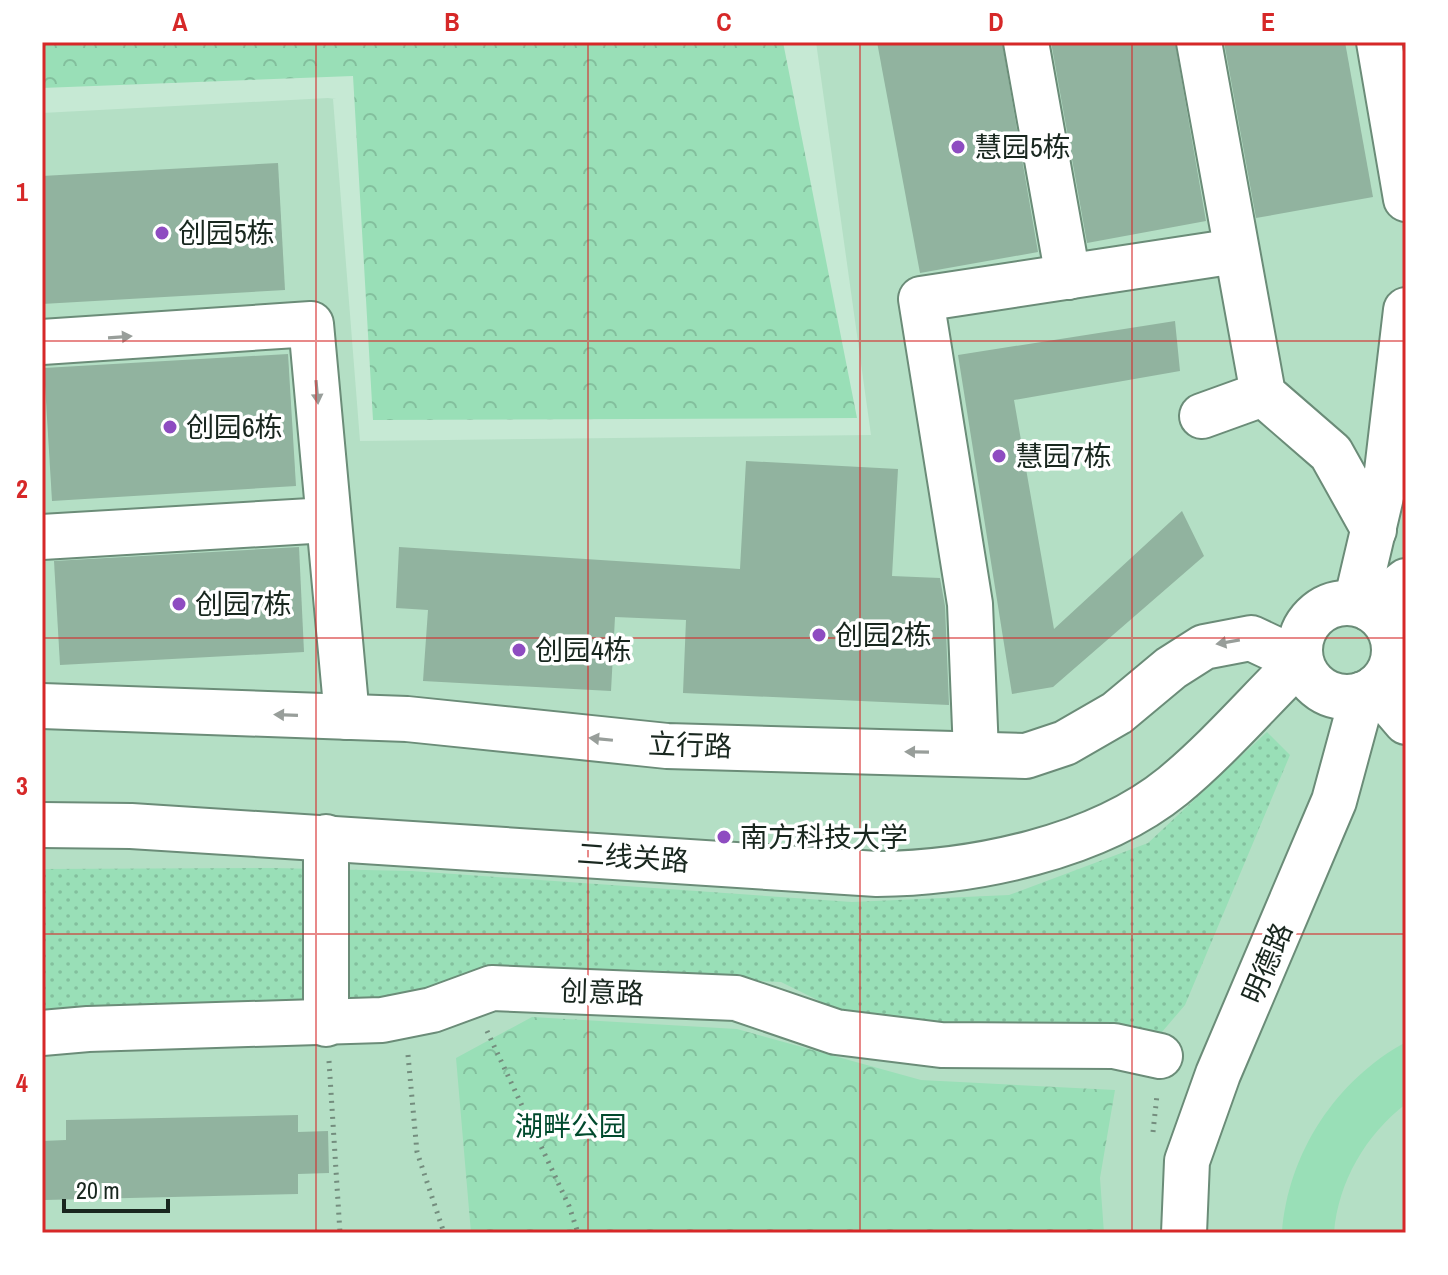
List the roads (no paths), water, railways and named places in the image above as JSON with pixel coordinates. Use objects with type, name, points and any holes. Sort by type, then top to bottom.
[{"type":"street","points":[[1026,42],[1068,277]]},
{"type":"street","points":[[1199,42],[1263,394],[1331,453],[1374,530]]},
{"type":"street","points":[[1379,42],[1406,199]]},
{"type":"street","points":[[976,753],[970,604],[921,299],[1236,251]]},
{"type":"street","points":[[1363,606],[1374,530],[1387,471],[1406,310]]},
{"type":"street","points":[[42,342],[311,324],[347,717]]},
{"type":"street","points":[[1202,416],[1263,394]]},
{"type":"street","points":[[42,537],[328,520]]},
{"type":"street","points":[[1363,606],[1382,618],[1390,631],[1394,646],[1393,661],[1387,676],[1370,691],[1349,697],[1322,691],[1311,681],[1300,661],[1300,641],[1314,615],[1327,606],[1363,606],[1406,581]]},
{"type":"street","name":"立行路","points":[[42,706],[407,719],[667,746],[1026,756],[1065,743],[1117,713],[1171,668],[1204,647],[1251,638],[1300,661]]},
{"type":"street","name":"二线关路","points":[[42,825],[90,824],[326,837],[877,874],[929,871],[981,864],[1077,837],[1118,820],[1154,799],[1189,771],[1300,661]]},
{"type":"street","points":[[1370,691],[1406,722]]},
{"type":"street","name":"明德路","points":[[1184,1233],[1187,1161],[1218,1074],[1334,801],[1370,691]]},
{"type":"street","points":[[326,837],[326,1024]]},
{"type":"street","name":"创意路","points":[[42,1033],[382,1020],[432,1010],[492,988],[736,998],[836,1032],[941,1045],[1114,1046],[1160,1056]]},
{"type":"place","name":"慧园5栋","points":[[958,147]]},
{"type":"place","name":"创园5栋","points":[[162,233]]},
{"type":"place","name":"创园6栋","points":[[170,427]]},
{"type":"place","name":"慧园7栋","points":[[999,456]]},
{"type":"place","name":"创园7栋","points":[[179,604]]},
{"type":"place","name":"创园2栋","points":[[819,635]]},
{"type":"place","name":"创园4栋","points":[[519,650]]},
{"type":"place","name":"南方科技大学","points":[[724,837]]},
{"type":"park label","name":"湖畔公园","points":[[571,1126]]}]
